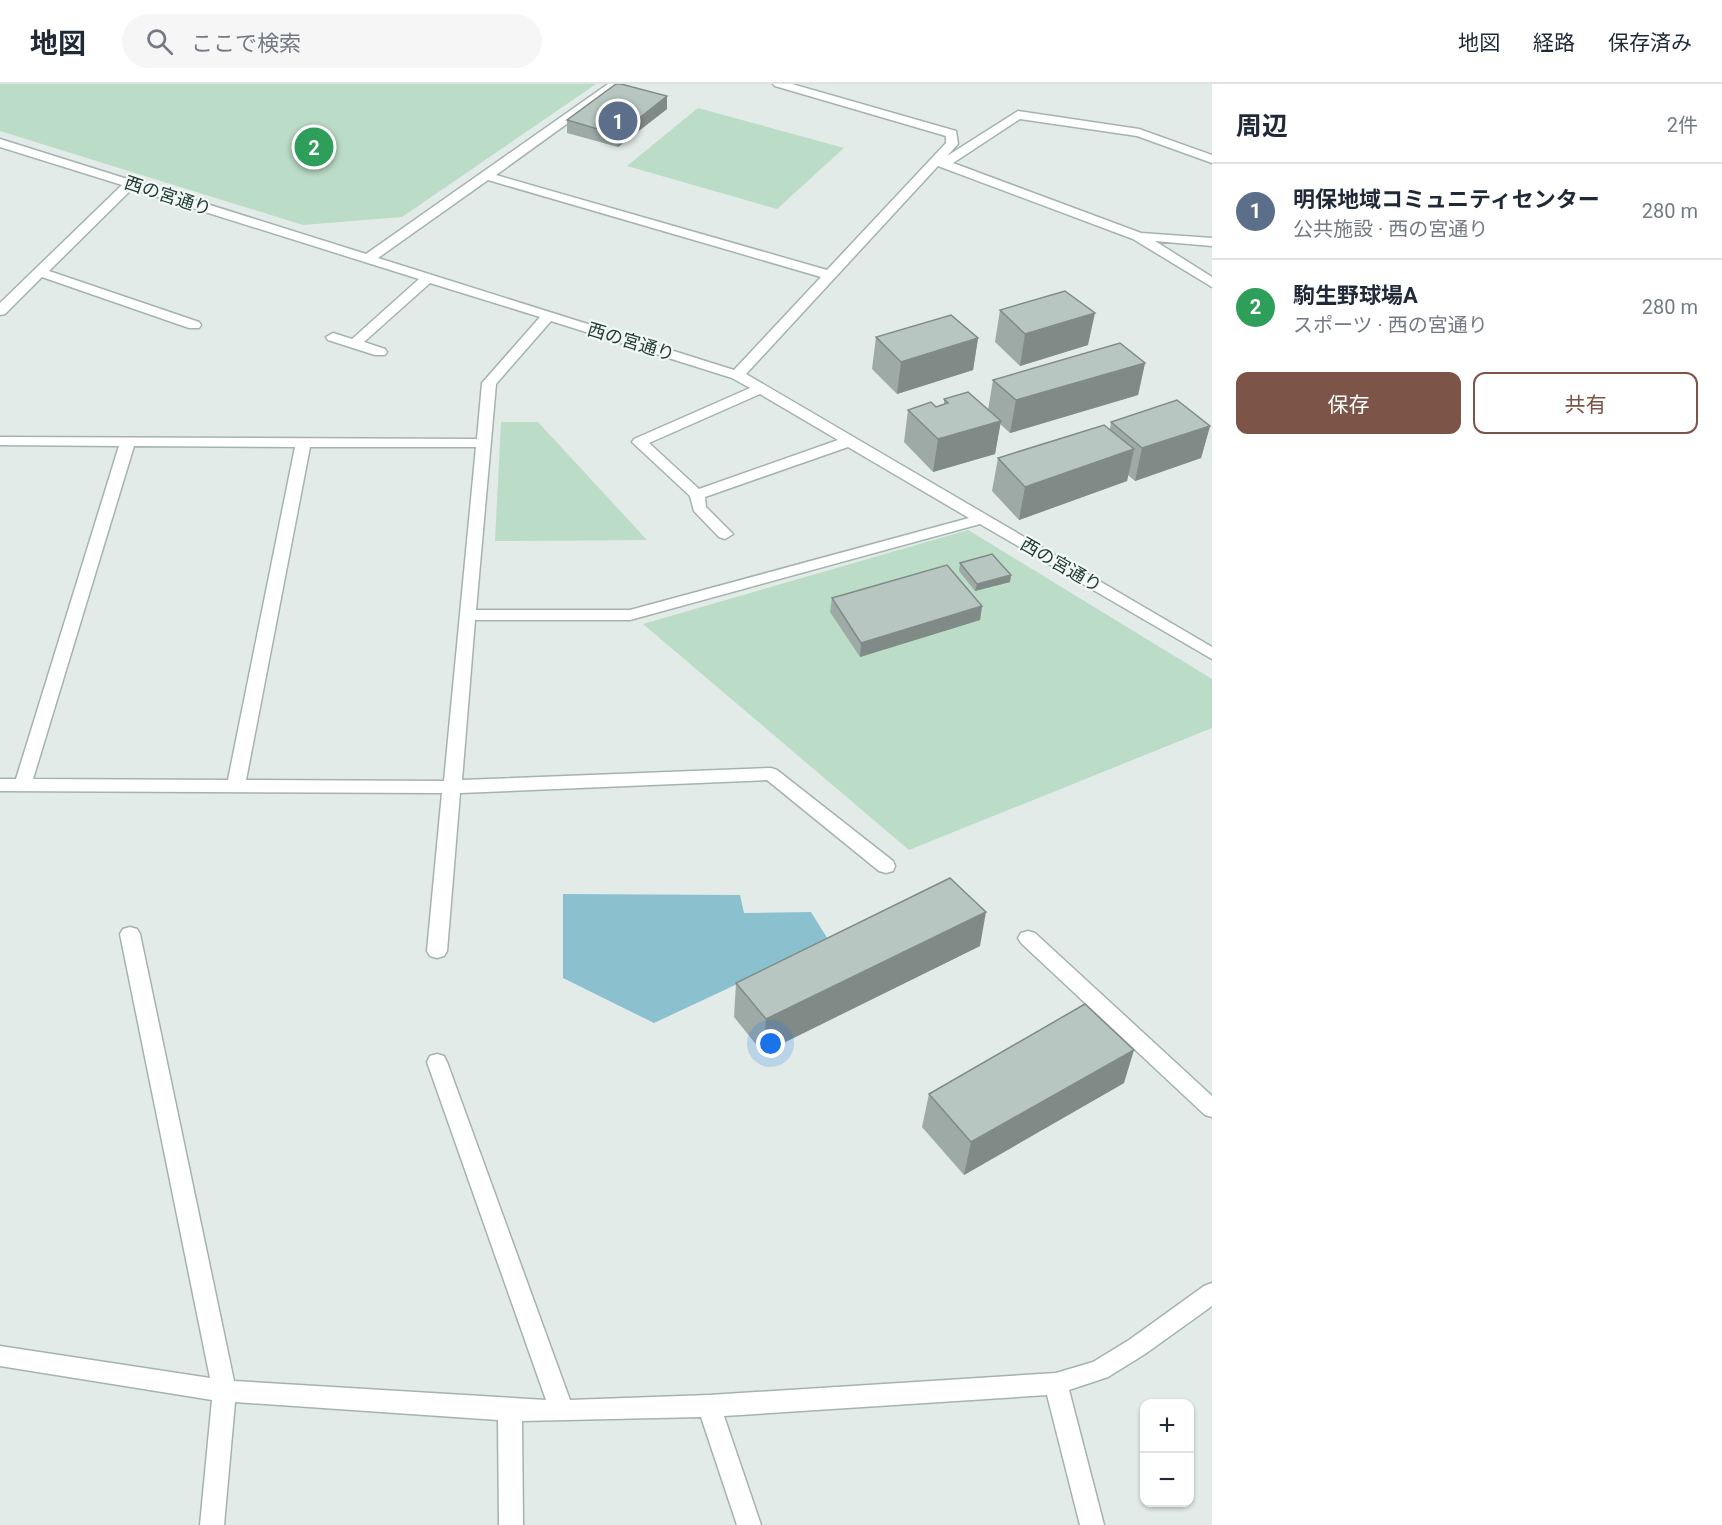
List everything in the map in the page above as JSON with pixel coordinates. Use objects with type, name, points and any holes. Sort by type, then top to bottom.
[{"type":"street","points":[[368,259],[616,84]]},
{"type":"street","points":[[737,375],[830,275],[940,163],[952,144],[952,134],[779,84]]},
{"type":"street","points":[[940,163],[1018,115],[1139,134],[1212,159]]},
{"type":"street","name":"西の宮通り","points":[[0,143],[737,375],[1212,654]]},
{"type":"street","points":[[940,163],[1138,236],[1212,283]]},
{"type":"street","points":[[487,176],[830,275]]},
{"type":"street","points":[[0,311],[130,184]]},
{"type":"street","points":[[1138,236],[1212,242]]},
{"type":"street","points":[[40,272],[194,325]]},
{"type":"street","points":[[355,343],[428,278]]},
{"type":"street","points":[[437,951],[489,383],[548,316]]},
{"type":"street","points":[[333,337],[380,352]]},
{"type":"street","points":[[725,534],[699,508],[697,495],[639,442],[760,388]]},
{"type":"street","points":[[0,441],[483,443]]},
{"type":"street","points":[[23,784],[128,441]]},
{"type":"street","points":[[236,785],[304,441]]},
{"type":"street","points":[[697,495],[850,441]]},
{"type":"street","points":[[466,615],[630,615],[982,519]]},
{"type":"street","points":[[0,784],[452,787],[771,774],[886,866]]},
{"type":"street","points":[[130,934],[224,1391],[212,1525]]},
{"type":"street","points":[[1028,938],[1212,1109]]},
{"type":"street","points":[[437,1062],[562,1411]]},
{"type":"street","points":[[0,1356],[224,1391],[510,1410],[562,1411],[709,1406],[1056,1384],[1100,1370],[1137,1347],[1212,1293]]},
{"type":"street","points":[[1056,1384],[1092,1525]]},
{"type":"street","points":[[709,1406],[749,1525]]},
{"type":"street","points":[[510,1410],[511,1525]]},
{"type":"green space","points":[[0,84],[596,84],[402,217],[303,225],[0,131]]},
{"type":"green space","points":[[698,108],[844,148],[777,209],[627,166]]},
{"type":"green space","points":[[501,422],[538,422],[647,540],[495,541]]},
{"type":"green space","points":[[968,530],[1212,679],[1212,728],[909,850],[643,624]]},
{"type":"water","points":[[563,894],[740,895],[744,913],[811,912],[829,941],[654,1023],[563,978]]},
{"type":"building","points":[[616,84],[667,96],[618,135],[567,120]]},
{"type":"building","points":[[1065,291],[1095,313],[1025,334],[1000,310]]},
{"type":"building","points":[[951,315],[978,338],[901,362],[876,337]]},
{"type":"building","points":[[1120,343],[1145,363],[1016,400],[993,380]]},
{"type":"building","points":[[968,392],[1001,421],[938,439],[908,410],[931,402],[936,407],[948,403],[944,399]]},
{"type":"building","points":[[1177,400],[1210,426],[1142,448],[1111,422]]},
{"type":"building","points":[[1104,425],[1134,449],[1025,487],[998,458]]},
{"type":"building","points":[[992,554],[1011,575],[977,584],[960,563]]},
{"type":"building","points":[[947,565],[982,606],[861,643],[832,598]]},
{"type":"building","points":[[950,878],[986,912],[766,1019],[736,983]]},
{"type":"building","points":[[1085,1004],[1134,1050],[971,1142],[929,1094]]},
{"type":"place","name":"明保地域コミュニティセンター","points":[[618,121]]},
{"type":"place","name":"駒生野球場A","points":[[314,147]]}]
